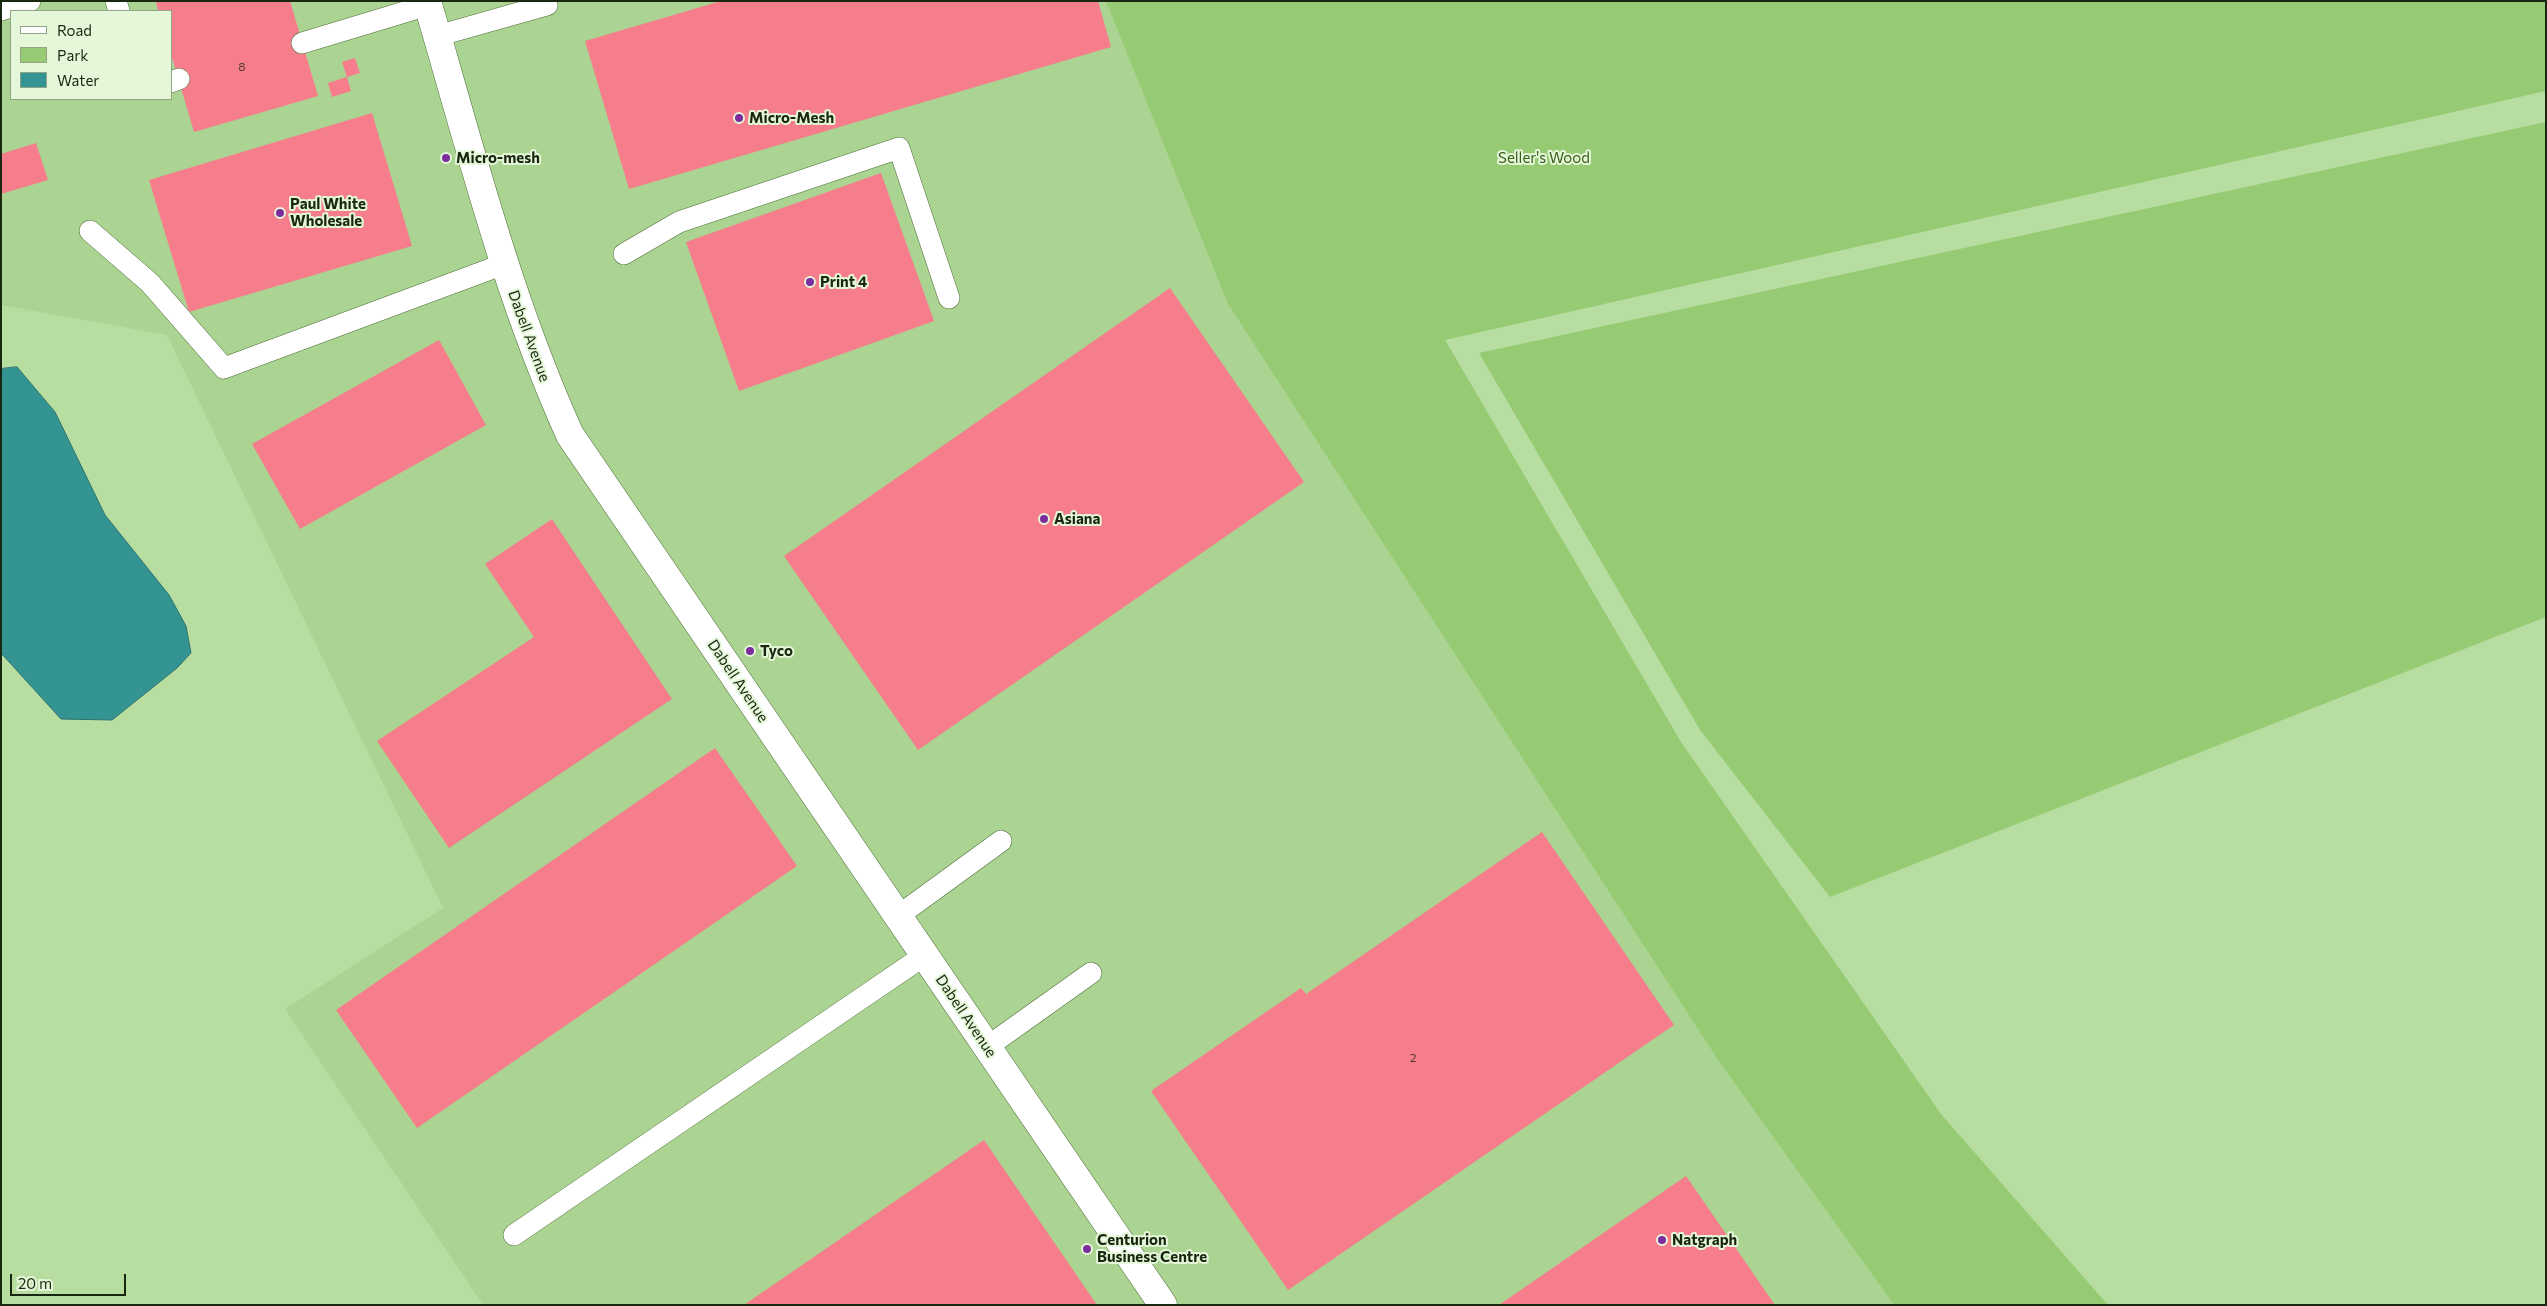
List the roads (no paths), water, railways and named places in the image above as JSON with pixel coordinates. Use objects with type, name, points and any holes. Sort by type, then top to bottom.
[{"type":"street","name":"Dabell Avenue","points":[[428,3],[504,264],[541,372],[570,435],[1163,1305]]},
{"type":"lane","points":[[1,10],[30,1]]},
{"type":"lane","points":[[302,43],[428,3]]},
{"type":"lane","points":[[437,36],[547,5]]},
{"type":"lane","points":[[624,254],[679,222],[899,148],[948,298]]},
{"type":"lane","points":[[90,232],[150,283],[224,368],[504,264]]},
{"type":"lane","points":[[898,916],[1002,841]]},
{"type":"lane","points":[[514,1235],[925,955]]},
{"type":"lane","points":[[987,1047],[1091,972]]},
{"type":"water","points":[[17,367],[55,412],[105,515],[169,595],[186,626],[191,653],[177,668],[112,720],[61,719],[1,653],[1,369]]},
{"type":"place","name":"Micro-Mesh","points":[[739,118]]},
{"type":"place","name":"Micro-mesh","points":[[446,158]]},
{"type":"place","name":"Paul White Wholesale","points":[[280,213]]},
{"type":"place","name":"Print 4","points":[[810,282]]},
{"type":"place","name":"Asiana","points":[[1044,519]]},
{"type":"place","name":"Tyco","points":[[750,651]]},
{"type":"place","name":"Natgraph","points":[[1662,1240]]},
{"type":"place","name":"Centurion Business Centre","points":[[1087,1249]]},
{"type":"park label","name":"Seller's Wood","points":[[1544,158]]}]
